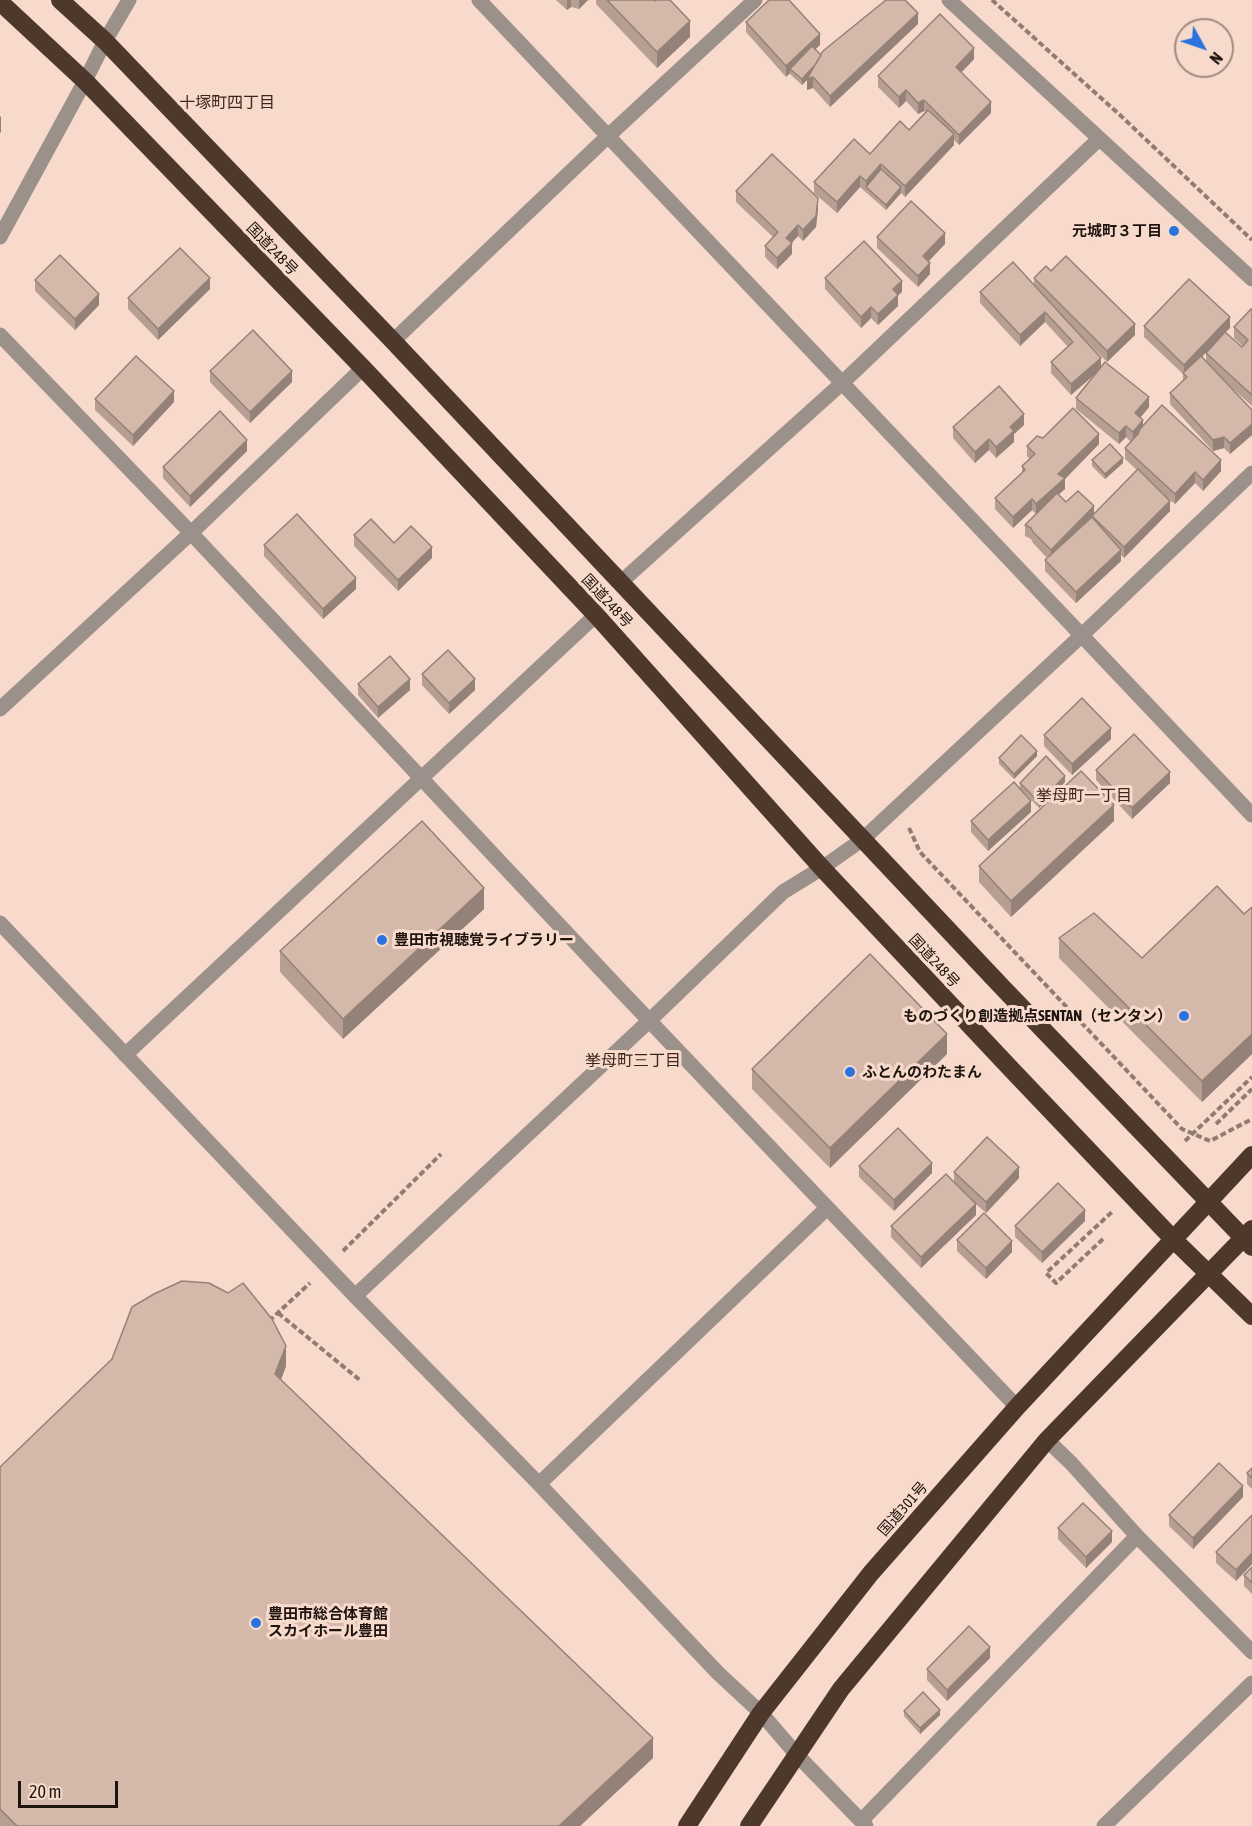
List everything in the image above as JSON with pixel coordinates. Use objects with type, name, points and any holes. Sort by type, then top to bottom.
[{"type":"highway","name":"国道248号","points":[[60,0],[105,41],[393,340],[1208,1202],[1249,1238]]},
{"type":"highway","name":"国道248号","points":[[0,2],[85,81],[363,369],[596,615],[822,868],[1002,1060],[1173,1239],[1252,1316]]},
{"type":"highway","name":"国道301号","points":[[687,1826],[761,1713],[871,1573],[1017,1407],[1252,1155]]},
{"type":"highway","points":[[749,1826],[840,1689],[1047,1440],[1210,1274],[1249,1238]]},
{"type":"street","points":[[0,237],[129,0]]},
{"type":"street","points":[[479,0],[841,384],[1251,812]]},
{"type":"street","points":[[393,340],[607,136],[755,0]]},
{"type":"street","points":[[949,0],[1252,279]]},
{"type":"street","points":[[621,582],[841,384],[1099,139]]},
{"type":"street","points":[[0,335],[1017,1407]]},
{"type":"street","points":[[0,709],[363,369]]},
{"type":"street","points":[[355,1296],[649,1021],[783,892],[863,839],[1252,473]]},
{"type":"street","points":[[125,1055],[596,615]]},
{"type":"street","points":[[0,923],[718,1673],[761,1713],[797,1755],[863,1823],[1137,1536]]},
{"type":"street","points":[[539,1484],[827,1208]]},
{"type":"street","points":[[1047,1440],[1137,1536],[1252,1652]]},
{"type":"street","points":[[1104,1826],[1252,1683]]},
{"type":"path","points":[[992,0],[1121,116],[1252,240]]},
{"type":"path","points":[[908,827],[920,852],[1182,1129],[1210,1141],[1252,1119]]},
{"type":"path","points":[[1203,1124],[1252,1077]]},
{"type":"path","points":[[1216,1124],[1252,1089]]},
{"type":"path","points":[[373,1222],[441,1154]]},
{"type":"path","points":[[1098,1226],[1046,1274],[1056,1283],[1103,1239]]},
{"type":"path","points":[[278,1313],[361,1381]]},
{"type":"building","points":[[607,0],[670,0],[690,21],[657,52]]},
{"type":"building","points":[[769,0],[789,0],[820,34],[786,66],[746,22]]},
{"type":"building","points":[[886,0],[905,0],[918,13],[830,96],[813,77],[807,79],[823,51]]},
{"type":"building","points":[[940,14],[974,48],[956,67],[991,102],[959,135],[924,100],[918,103],[906,90],[899,97],[878,76]]},
{"type":"building","points":[[812,46],[821,55],[802,79],[790,69]]},
{"type":"building","points":[[928,110],[954,134],[905,186],[881,164],[866,181],[860,176],[837,202],[814,182],[854,139],[870,154],[900,121],[909,130]]},
{"type":"building","points":[[772,154],[818,198],[816,216],[803,230],[798,225],[786,238],[792,243],[777,258],[765,246],[778,232],[736,191]]},
{"type":"building","points":[[881,169],[901,187],[886,205],[866,187]]},
{"type":"building","points":[[911,201],[945,233],[923,256],[930,263],[918,276],[877,237]]},
{"type":"building","points":[[864,241],[902,281],[893,289],[898,295],[878,314],[871,307],[861,317],[825,278]]},
{"type":"building","points":[[180,248],[210,278],[158,329],[128,298]]},
{"type":"building","points":[[60,255],[99,294],[75,319],[35,280]]},
{"type":"building","points":[[1066,256],[1135,324],[1107,351],[1034,278],[1046,266],[1051,271]]},
{"type":"building","points":[[1013,262],[1101,358],[1071,384],[1051,362],[1073,342],[1045,312],[1020,335],[980,292]]},
{"type":"building","points":[[1189,279],[1230,317],[1184,365],[1144,326]]},
{"type":"building","points":[[1251,309],[1252,395],[1206,353],[1225,332],[1242,347],[1248,340],[1234,327]]},
{"type":"building","points":[[253,330],[292,371],[250,412],[210,371]]},
{"type":"building","points":[[136,356],[174,391],[133,435],[95,399]]},
{"type":"building","points":[[1201,356],[1252,410],[1252,424],[1230,443],[1224,437],[1213,440],[1170,393],[1187,377],[1183,373]]},
{"type":"building","points":[[1105,362],[1149,397],[1135,413],[1143,420],[1133,432],[1126,426],[1119,433],[1076,398]]},
{"type":"building","points":[[999,386],[1024,414],[1010,427],[1014,431],[996,447],[989,439],[975,452],[953,427]]},
{"type":"building","points":[[1162,405],[1221,460],[1203,480],[1195,472],[1175,494],[1125,448]]},
{"type":"building","points":[[1073,408],[1099,434],[1058,474],[1065,478],[1036,504],[1032,499],[1013,517],[995,498],[1025,470],[1022,466],[1035,454],[1027,446],[1037,436],[1043,438]]},
{"type":"building","points":[[220,411],[247,440],[190,496],[163,467]]},
{"type":"building","points":[[1110,444],[1123,458],[1105,474],[1092,460]]},
{"type":"building","points":[[1138,469],[1170,501],[1124,547],[1092,516]]},
{"type":"building","points":[[1078,491],[1094,506],[1051,550],[1031,528],[1025,525],[1057,493],[1066,502]]},
{"type":"building","points":[[297,514],[356,578],[323,609],[264,545]]},
{"type":"building","points":[[1092,517],[1121,550],[1076,592],[1045,560]]},
{"type":"building","points":[[371,519],[394,543],[411,526],[432,547],[398,580],[354,535]]},
{"type":"building","points":[[448,650],[475,679],[449,703],[422,674]]},
{"type":"building","points":[[390,656],[410,679],[378,707],[358,684]]},
{"type":"building","points":[[1082,698],[1111,728],[1072,764],[1044,735]]},
{"type":"building","points":[[1134,734],[1170,772],[1132,808],[1096,770]]},
{"type":"building","points":[[1021,735],[1037,751],[1014,774],[999,758]]},
{"type":"building","points":[[1046,756],[1065,776],[1039,802],[1020,783]]},
{"type":"building","points":[[1081,771],[1114,805],[1011,901],[979,866]]},
{"type":"building","points":[[1014,782],[1031,801],[988,840],[971,821]]},
{"type":"building","name":"豊田市視聴覚ライブラリー","points":[[422,821],[484,888],[343,1019],[280,951]]},
{"type":"building","name":"ものづくり創造拠点SENTAN（センタン）","points":[[1217,886],[1244,914],[1252,907],[1252,1034],[1202,1081],[1059,938],[1094,913],[1142,958]]},
{"type":"building","name":"ふとんのわたまん","points":[[870,954],[947,1034],[830,1148],[752,1069]]},
{"type":"building","points":[[898,1128],[932,1163],[894,1200],[859,1166]]},
{"type":"building","points":[[987,1137],[1019,1167],[986,1202],[954,1172]]},
{"type":"building","points":[[946,1174],[976,1204],[921,1257],[891,1226]]},
{"type":"building","points":[[1058,1183],[1085,1210],[1042,1252],[1015,1226]]},
{"type":"building","points":[[984,1213],[1012,1241],[986,1268],[957,1240]]},
{"type":"building","name":"豊田市総合体育館 スカイホール豊田","points":[[182,1281],[209,1283],[228,1293],[243,1283],[272,1319],[286,1346],[275,1374],[653,1738],[559,1826],[17,1826],[0,1809],[0,1467],[112,1359],[132,1307]]},
{"type":"building","points":[[1219,1463],[1243,1486],[1193,1538],[1169,1515]]},
{"type":"building","points":[[1252,1468],[1252,1478],[1247,1473]]},
{"type":"building","points":[[1083,1503],[1112,1531],[1086,1557],[1058,1528]]},
{"type":"building","points":[[1252,1515],[1252,1553],[1236,1570],[1216,1552]]},
{"type":"building","points":[[1252,1567],[1252,1583],[1244,1575]]},
{"type":"building","points":[[969,1626],[990,1647],[947,1690],[927,1669]]},
{"type":"building","points":[[923,1692],[940,1710],[920,1728],[904,1711]]},
{"type":"place","name":"元城町３丁目","points":[[1174,231]]},
{"type":"place","name":"豊田市視聴覚ライブラリー","points":[[382,940]]},
{"type":"place","name":"ものづくり創造拠点SENTAN（センタン）","points":[[1184,1016]]},
{"type":"place","name":"ふとんのわたまん","points":[[850,1072]]},
{"type":"place","name":"豊田市総合体育館 スカイホール豊田","points":[[256,1623]]},
{"type":"district","name":"十塚町四丁目","points":[[227,103]]},
{"type":"district","name":"挙母町一丁目","points":[[1084,796]]},
{"type":"district","name":"挙母町三丁目","points":[[633,1061]]}]
